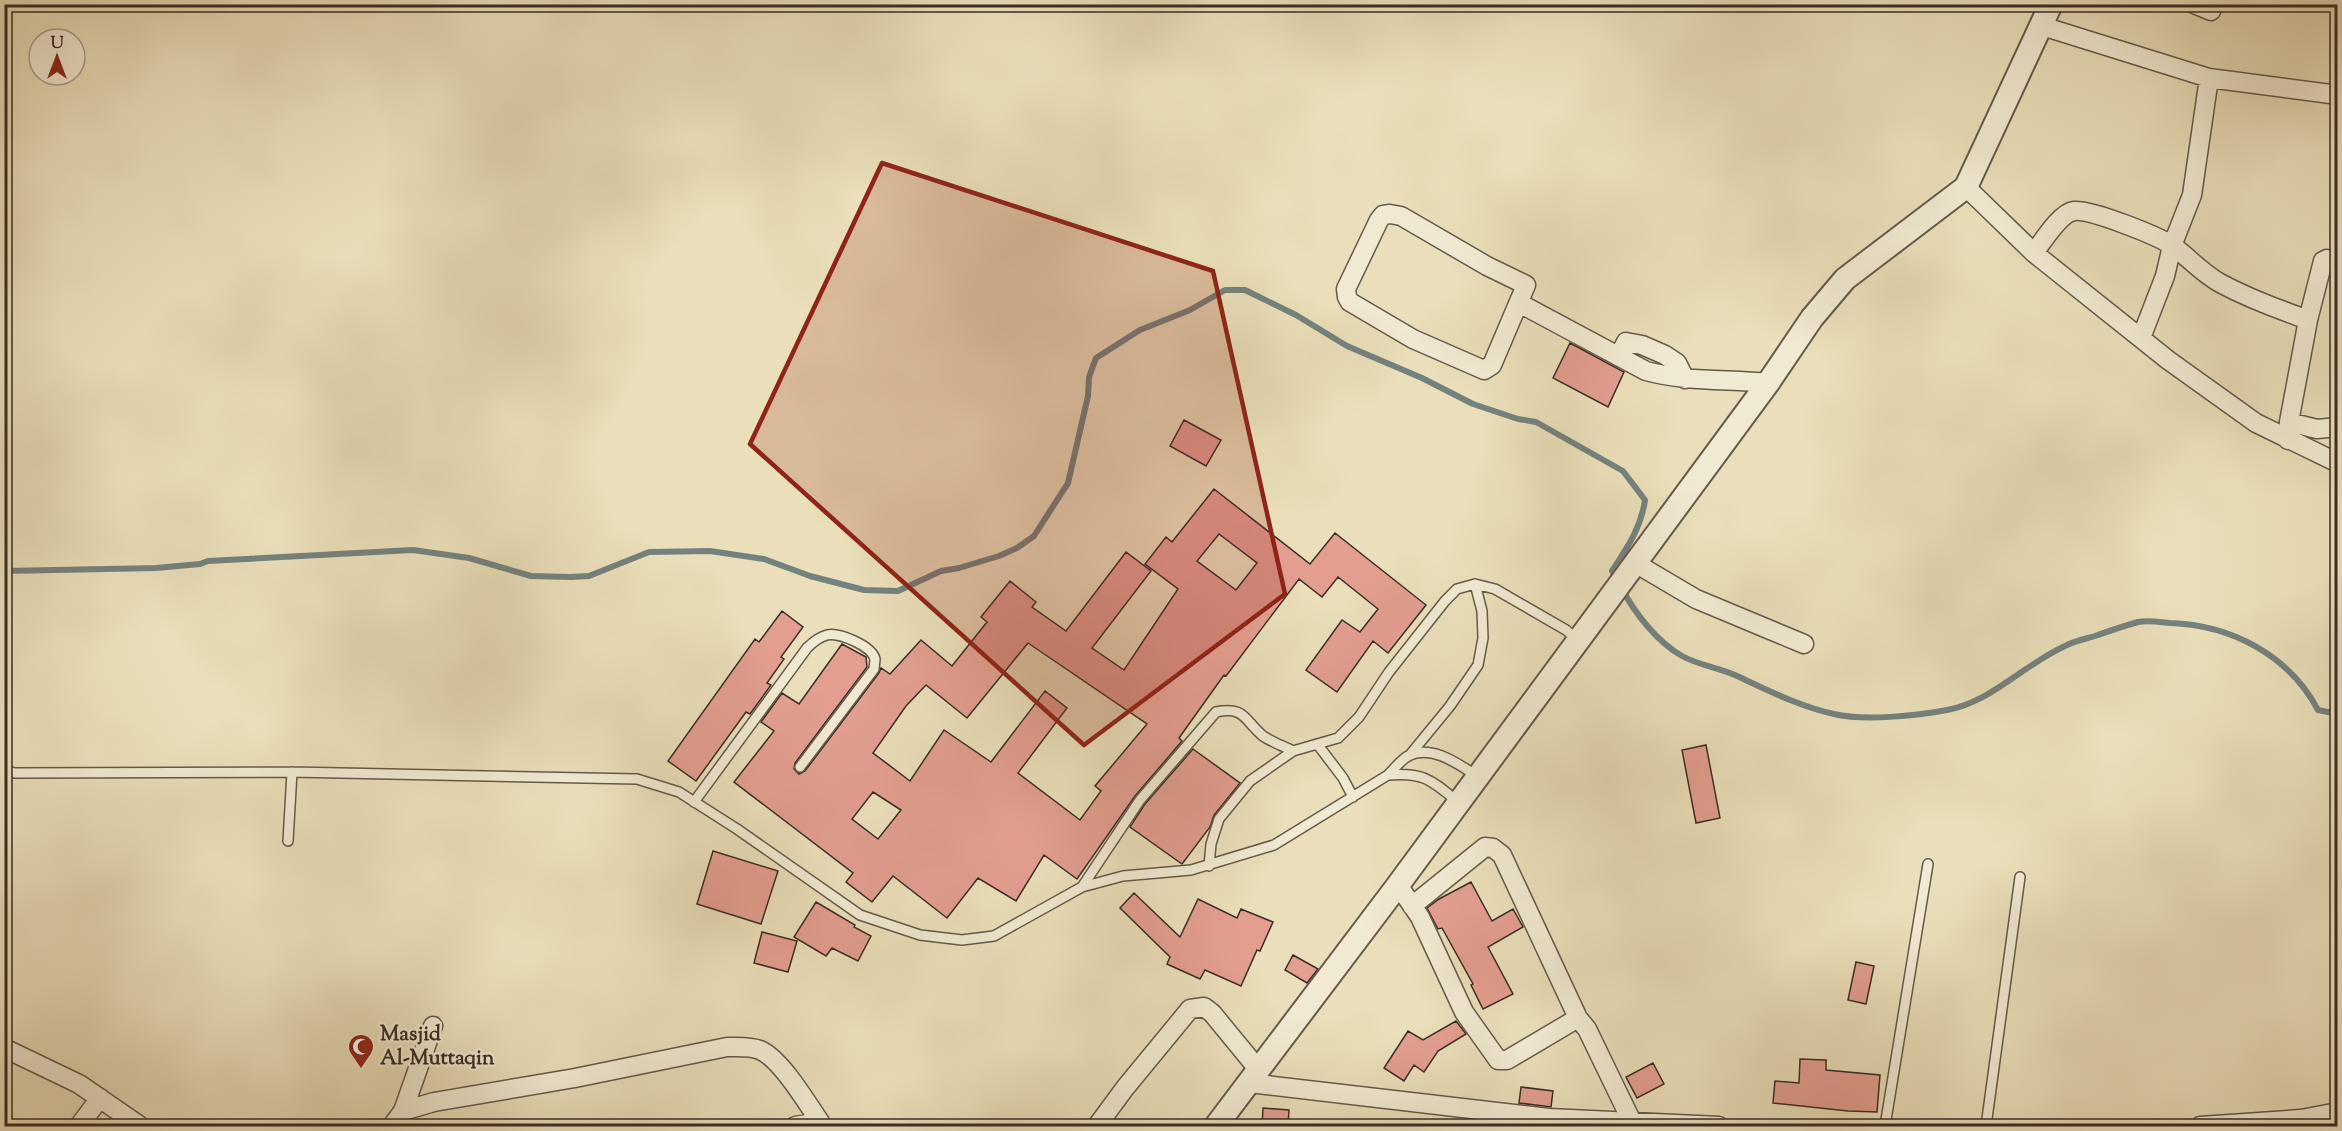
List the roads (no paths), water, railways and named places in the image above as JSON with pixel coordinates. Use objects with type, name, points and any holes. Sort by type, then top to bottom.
[{"type":"street","points":[[1216,1126],[1398,885],[1768,384],[1812,318],[1845,279],[1966,187],[2042,26],[2050,4]]},
{"type":"street","points":[[2042,26],[2209,78],[2337,95]]},
{"type":"street","points":[[2141,338],[2192,195],[2209,78]]},
{"type":"street","points":[[1966,187],[2034,253],[2168,360],[2256,423],[2288,431],[2337,427]]},
{"type":"street","points":[[2034,253],[2065,214],[2085,211],[2172,246],[2216,280],[2253,299],[2308,320]]},
{"type":"street","points":[[1390,214],[1401,216],[1487,266],[1526,285],[1519,303],[1492,365],[1484,370],[1413,339],[1350,302],[1346,289],[1379,220],[1383,215],[1390,214]]},
{"type":"street","points":[[2288,431],[2308,320],[2323,261],[2327,259],[2337,261]]},
{"type":"street","points":[[1519,303],[1646,371],[1685,379],[1768,384]]},
{"type":"street","points":[[2288,431],[2337,463]]},
{"type":"street","points":[[1624,578],[1696,599],[1804,644]]},
{"type":"street","points":[[1412,906],[1485,847],[1493,848],[1502,855],[1578,1018],[1587,1029],[1633,1124]]},
{"type":"street","points":[[1398,885],[1420,917],[1464,1012],[1498,1060],[1507,1060],[1578,1018]]},
{"type":"street","points":[[1097,1126],[1190,1009],[1204,1007],[1212,1012],[1254,1076],[1549,1122],[1719,1126]]},
{"type":"street","points":[[392,1126],[403,1111],[433,1026]]},
{"type":"street","points":[[403,1111],[434,1102],[575,1078],[728,1047],[747,1047],[763,1051],[773,1061],[797,1087],[821,1124],[795,1126]]},
{"type":"street","points":[[4,1048],[79,1084],[141,1126]]},
{"type":"street","points":[[79,1126],[100,1098]]},
{"type":"street","points":[[2200,1126],[2301,1123],[2337,1112]]},
{"type":"lane","points":[[1209,866],[1211,844],[1219,819],[1250,782],[1293,752],[1338,738],[1359,717],[1389,672],[1457,589],[1475,585],[1495,590],[1566,630],[1578,640]]},
{"type":"lane","points":[[4,770],[15,773],[292,772],[637,780],[679,792],[694,801],[860,915],[921,935],[962,940],[994,936],[1082,887],[1123,876],[1191,870],[1274,845],[1388,775],[1409,756],[1450,706],[1478,665],[1483,638],[1482,611],[1475,585]]},
{"type":"lane","points":[[694,801],[807,648],[816,639],[828,634],[841,634],[872,653],[875,660],[874,669],[800,767]]},
{"type":"lane","points":[[1082,887],[1140,800],[1216,712],[1231,709],[1243,715],[1264,736],[1293,752]]},
{"type":"lane","points":[[1318,745],[1343,778],[1353,797]]},
{"type":"lane","points":[[1409,756],[1431,752],[1477,776]]},
{"type":"lane","points":[[288,841],[292,772]]},
{"type":"lane","points":[[1388,775],[1410,773],[1431,780],[1458,802]]},
{"type":"lane","points":[[1885,1126],[1928,864]]},
{"type":"lane","points":[[1986,1126],[2020,877]]},
{"type":"waterway","points":[[4,571],[156,568],[200,564],[208,561],[413,550],[469,558],[531,576],[571,577],[589,576],[649,552],[710,551],[764,559],[810,576],[864,590],[898,591],[941,571],[999,556],[1017,548],[1034,536],[1068,483],[1088,396],[1089,377],[1096,358],[1140,330],[1190,310],[1225,290],[1245,290],[1296,315],[1347,346],[1422,378],[1473,404],[1518,419],[1536,422],[1623,471],[1645,500],[1637,529],[1612,571],[1617,580]]},
{"type":"waterway","points":[[1622,589],[1633,608],[1648,626],[1664,643],[1682,656],[1730,673],[1797,703],[1834,714],[1860,717],[1906,716],[1964,705],[1993,691],[2068,644],[2146,621],[2193,625],[2236,637],[2275,659],[2291,673],[2318,710],[2338,714]]},
{"type":"place","name":"Masjid Al-Muttaqin","points":[[361,1070]]}]
